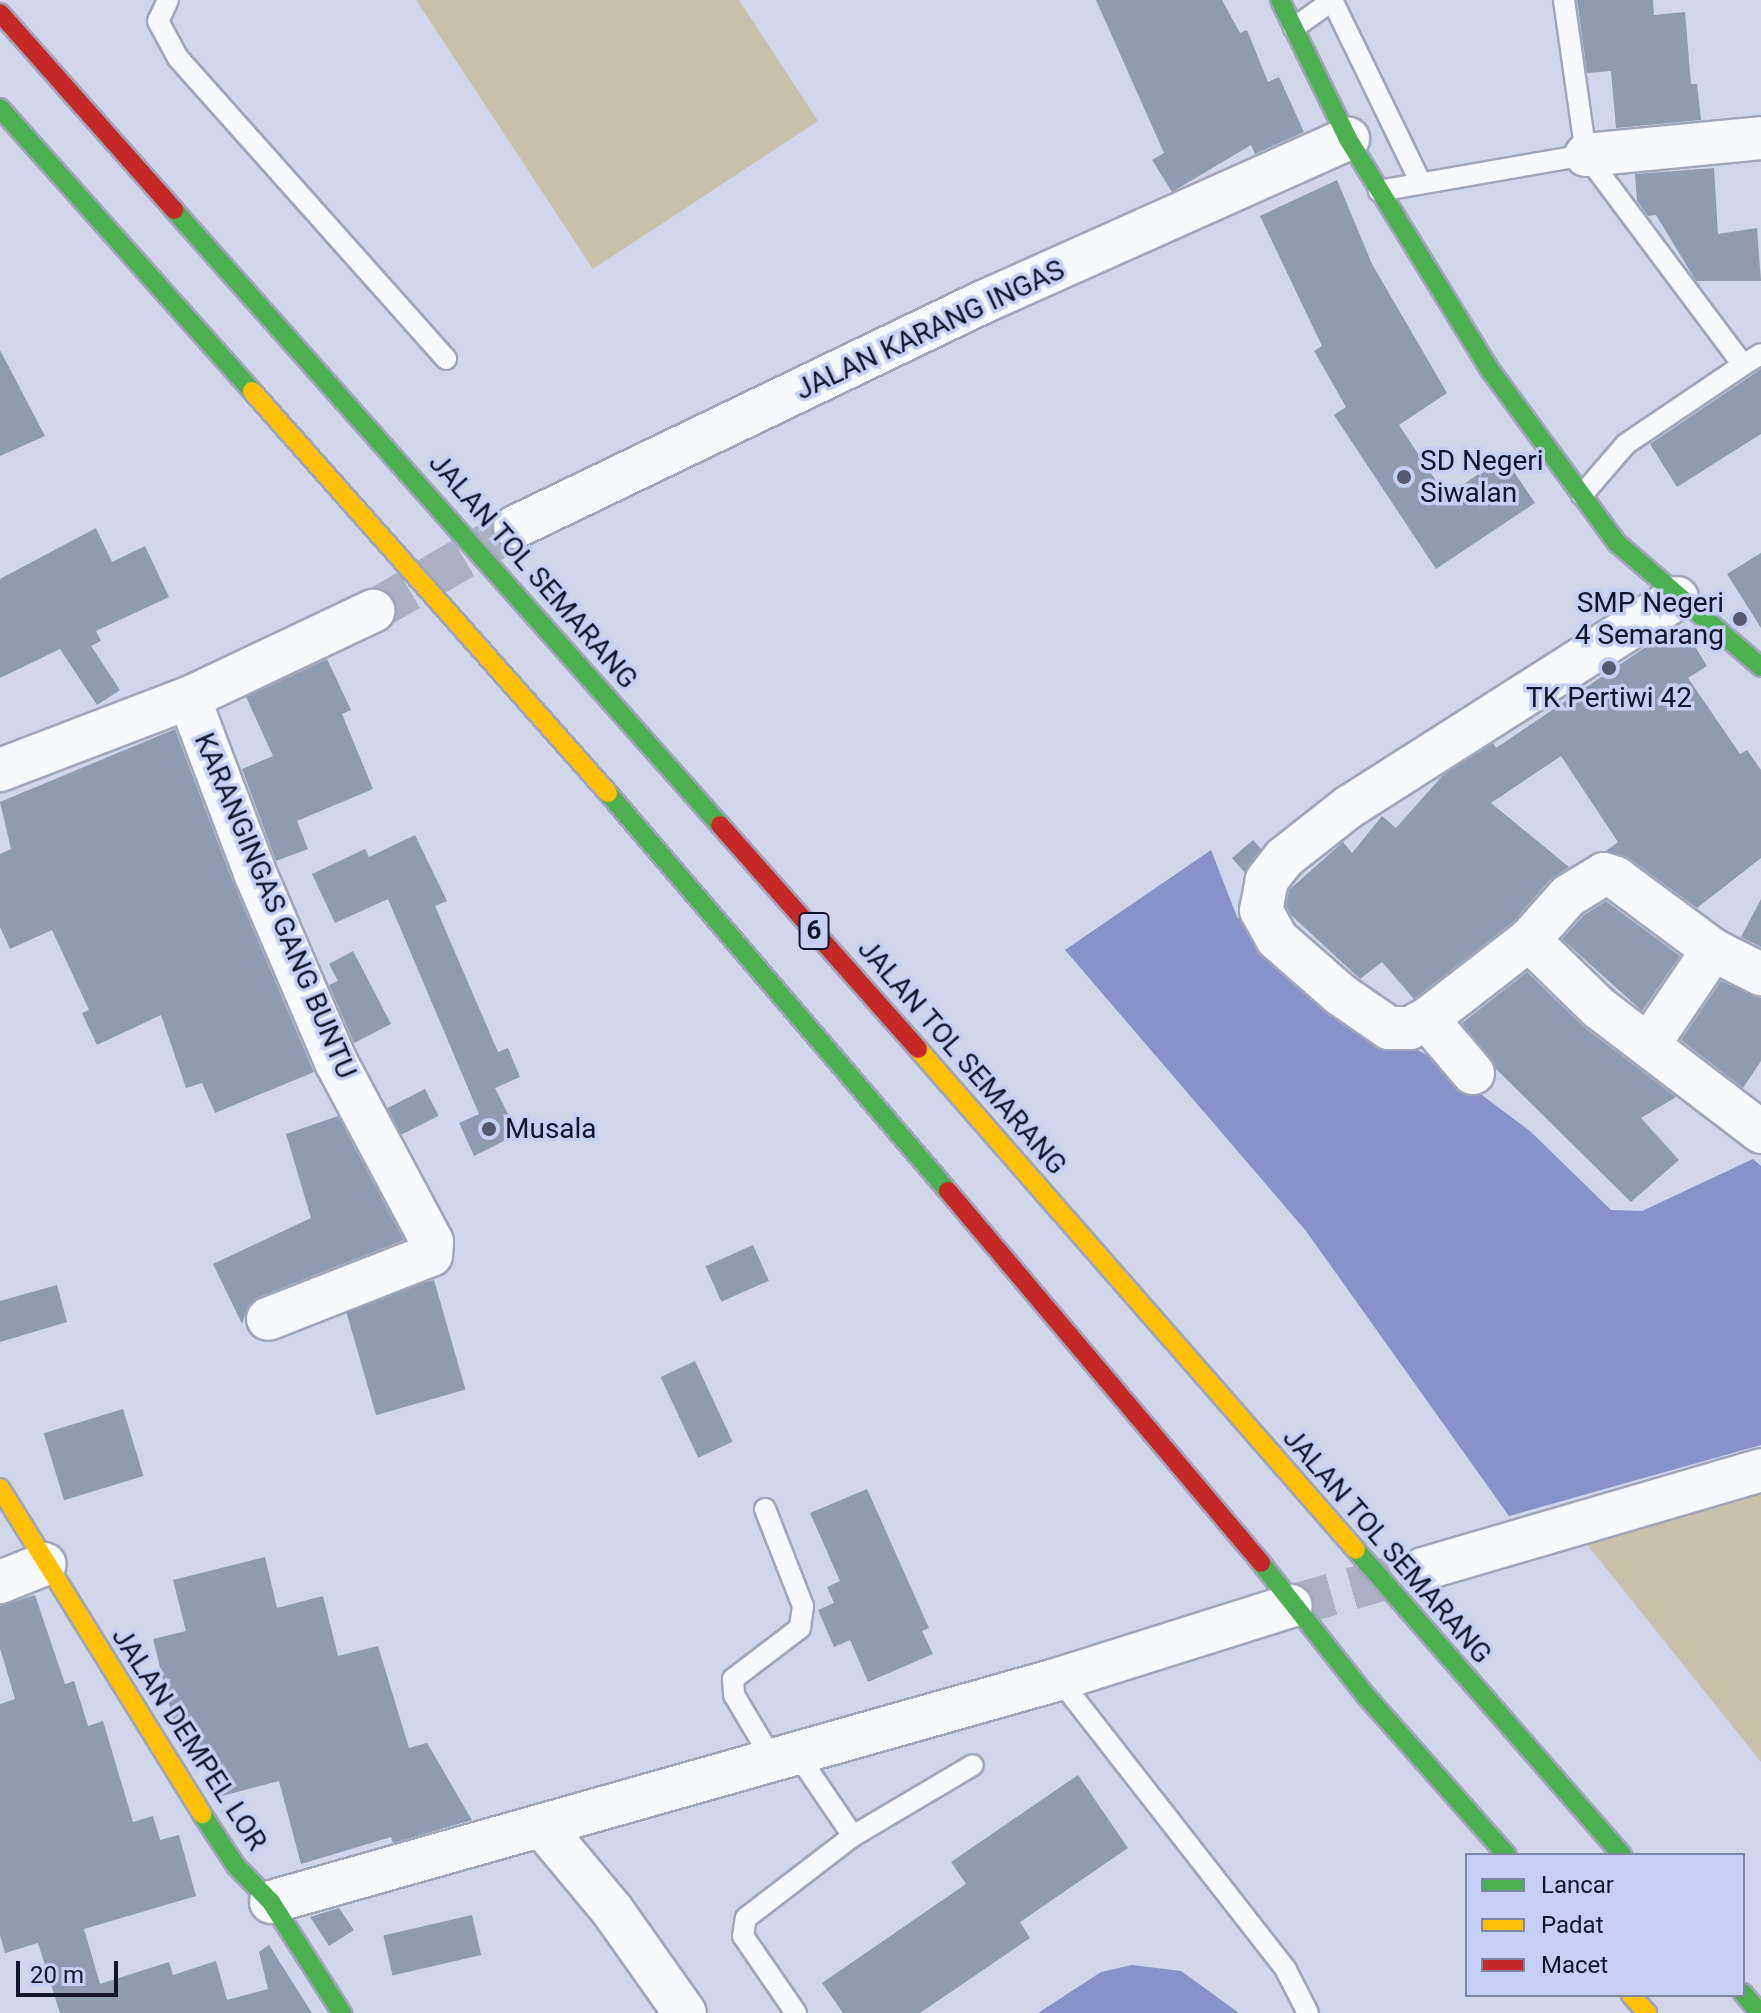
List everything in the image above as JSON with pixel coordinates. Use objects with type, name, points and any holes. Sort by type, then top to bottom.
[{"type":"main road","points":[[1280,0],[1348,139],[1491,371],[1617,543],[1677,598],[1761,667]]},
{"type":"main road","name":"JALAN TOL SEMARANG","points":[[0,13],[943,1078],[1620,1853]]},
{"type":"main road","name":"6","points":[[0,108],[644,833],[1231,1524],[1367,1697],[1505,1853]]},
{"type":"main road","name":"JALAN DEMPEL LOR","points":[[0,1488],[236,1866],[271,1902],[342,2013]]},
{"type":"main road","points":[[1745,1995],[1760,2013]]},
{"type":"main road","points":[[1633,1997],[1647,2013]]},
{"type":"street","points":[[1586,155],[1761,138]]},
{"type":"street","name":"JALAN KARANG INGAS","points":[[515,527],[983,302],[1348,139]]},
{"type":"street","points":[[1677,598],[1350,806],[1284,858],[1267,880],[1261,910],[1287,949],[1389,1028],[1410,1028],[1427,1019],[1529,940],[1568,896],[1604,874],[1616,878],[1713,950],[1761,974]]},
{"type":"street","points":[[0,770],[189,698],[373,611]]},
{"type":"street","name":"KARANGINGAS GANG BUNTU","points":[[189,698],[255,873],[336,1062],[432,1242],[431,1255],[268,1319]]},
{"type":"street","points":[[1529,940],[1599,1008],[1761,1132]]},
{"type":"street","points":[[1649,1044],[1713,950]]},
{"type":"street","points":[[1427,1019],[1473,1073]]},
{"type":"street","points":[[1423,1569],[1761,1470]]},
{"type":"street","points":[[0,1582],[45,1564]]},
{"type":"street","points":[[271,1902],[553,1823],[783,1754],[1059,1679],[1291,1606]]},
{"type":"street","points":[[553,1823],[685,2013]]},
{"type":"lane","points":[[168,0],[158,21],[178,58],[446,359]]},
{"type":"lane","points":[[1564,0],[1586,155],[1743,365]]},
{"type":"lane","points":[[1294,28],[1334,2],[1421,183]]},
{"type":"lane","points":[[1379,191],[1586,155]]},
{"type":"lane","points":[[1582,495],[1626,444],[1761,354]]},
{"type":"lane","points":[[765,1509],[803,1606],[800,1628],[733,1679],[734,1695],[853,1836]]},
{"type":"lane","points":[[1059,1679],[1286,1970],[1308,2013]]},
{"type":"lane","points":[[796,2013],[743,1936],[741,1926],[853,1836],[973,1765]]},
{"type":"shaded area","points":[[416,0],[739,0],[818,121],[593,269]]},
{"type":"shaded area","points":[[1761,1492],[1761,1762],[1585,1542]]},
{"type":"water","points":[[1211,850],[1237,917],[1325,1001],[1431,1057],[1530,1131],[1611,1210],[1642,1211],[1753,1159],[1761,1166],[1761,1445],[1509,1516],[1306,1231],[1065,950]]},
{"type":"water","points":[[1132,1965],[1181,1971],[1239,2013],[1038,2013],[1101,1972]]},
{"type":"building","points":[[1096,0],[1222,0],[1240,33],[1247,30],[1268,82],[1279,77],[1304,132],[1255,154],[1251,145],[1172,192],[1152,160],[1164,153]]},
{"type":"building","points":[[1577,0],[1653,0],[1654,15],[1685,12],[1691,84],[1697,84],[1701,120],[1616,128],[1611,71],[1587,73]]},
{"type":"building","points":[[1714,168],[1718,234],[1757,228],[1761,281],[1696,281],[1656,215],[1648,216],[1637,201],[1635,174]]},
{"type":"building","points":[[1337,180],[1372,264],[1447,393],[1399,425],[1446,496],[1504,457],[1535,503],[1436,569],[1334,415],[1346,407],[1314,351],[1322,346],[1260,216]]},
{"type":"building","points":[[0,350],[45,436],[0,456]]},
{"type":"building","points":[[1761,369],[1761,434],[1677,487],[1650,444]]},
{"type":"building","points":[[96,528],[112,562],[145,546],[169,597],[96,631],[101,641],[91,646],[120,690],[97,705],[60,649],[0,678],[0,579]]},
{"type":"building","points":[[1761,553],[1761,628],[1727,574]]},
{"type":"building","points":[[1668,632],[1678,648],[1691,640],[1707,666],[1688,678],[1740,754],[1747,750],[1761,770],[1761,858],[1697,908],[1630,859],[1606,851],[1618,842],[1561,756],[1491,803],[1569,867],[1550,880],[1513,922],[1414,999],[1382,962],[1360,979],[1291,915],[1286,906],[1289,890],[1343,842],[1352,853],[1382,816],[1396,828],[1444,774],[1493,743],[1496,748]]},
{"type":"building","points":[[327,659],[351,710],[342,714],[373,789],[297,821],[308,849],[276,861],[242,769],[273,756],[246,697]]},
{"type":"building","points":[[175,729],[233,882],[314,1072],[215,1113],[202,1083],[186,1088],[161,1015],[97,1045],[82,1013],[89,1010],[52,930],[10,949],[0,927],[0,854],[11,849],[0,802]]},
{"type":"building","points":[[415,835],[447,901],[435,906],[498,1052],[508,1048],[520,1077],[495,1088],[518,1134],[474,1156],[459,1123],[479,1114],[388,899],[335,923],[312,874],[365,849],[369,857]]},
{"type":"building","points":[[1253,840],[1261,849],[1245,873],[1232,858]]},
{"type":"building","points":[[1761,899],[1761,947],[1741,937]]},
{"type":"building","points":[[1606,901],[1680,956],[1642,1011],[1562,939],[1584,915]]},
{"type":"building","points":[[353,951],[391,1024],[354,1043],[329,985],[338,981],[329,964]]},
{"type":"building","points":[[1527,972],[1584,1027],[1676,1097],[1641,1118],[1679,1160],[1631,1202],[1497,1070],[1462,1023]]},
{"type":"building","points":[[1721,981],[1761,998],[1761,1061],[1743,1088],[1681,1040]]},
{"type":"building","points":[[425,1089],[439,1116],[401,1135],[388,1108]]},
{"type":"building","points":[[338,1116],[404,1240],[259,1297],[249,1305],[242,1324],[213,1264],[311,1218],[286,1134]]},
{"type":"building","points":[[753,1245],[769,1281],[721,1302],[705,1266]]},
{"type":"building","points":[[434,1280],[465,1390],[376,1415],[345,1306]]},
{"type":"building","points":[[57,1285],[67,1322],[0,1342],[0,1301]]},
{"type":"building","points":[[695,1361],[733,1442],[698,1458],[661,1377]]},
{"type":"building","points":[[123,1409],[143,1476],[64,1500],[44,1433]]},
{"type":"building","points":[[867,1489],[929,1628],[922,1631],[933,1654],[868,1682],[850,1640],[834,1647],[818,1610],[834,1603],[827,1587],[840,1581],[810,1513]]},
{"type":"building","points":[[265,1557],[277,1608],[323,1596],[338,1656],[378,1646],[409,1748],[427,1743],[472,1820],[393,1843],[391,1837],[301,1864],[279,1781],[222,1796],[211,1751],[193,1756],[175,1728],[153,1639],[186,1631],[173,1580]]},
{"type":"building","points":[[35,1595],[65,1684],[74,1681],[88,1726],[103,1721],[133,1822],[153,1816],[160,1840],[179,1835],[196,1896],[84,1929],[100,1984],[169,1962],[173,1975],[216,1961],[227,2000],[268,1989],[259,1952],[269,1945],[312,2013],[60,2013],[38,1943],[5,1953],[0,1935],[0,1704],[15,1699],[0,1648],[0,1606]]},
{"type":"building","points":[[1078,1775],[1128,1848],[1020,1922],[1030,1938],[920,2013],[843,2013],[822,1983],[966,1884],[951,1862]]},
{"type":"building","points":[[339,1908],[354,1930],[329,1946],[310,1917]]},
{"type":"building","points":[[472,1915],[481,1955],[393,1975],[383,1935]]},
{"type":"tunnel","points":[[373,611],[504,534]]},
{"type":"tunnel","points":[[1291,1606],[1413,1571]]},
{"type":"traffic: fast","points":[[1280,0],[1348,139],[1491,371],[1617,543],[1761,667]]},
{"type":"traffic: fast","points":[[0,108],[252,391]]},
{"type":"traffic: fast","points":[[174,210],[720,825]]},
{"type":"traffic: fast","points":[[608,793],[948,1191]]},
{"type":"traffic: fast","points":[[1356,1550],[1620,1853]]},
{"type":"traffic: fast","points":[[1261,1563],[1367,1697],[1505,1853]]},
{"type":"traffic: fast","points":[[202,1814],[236,1866],[271,1902],[342,2013]]},
{"type":"traffic: fast","points":[[1745,1995],[1760,2013]]},
{"type":"traffic: slow","points":[[252,391],[608,793]]},
{"type":"traffic: slow","points":[[918,1049],[1356,1550]]},
{"type":"traffic: slow","points":[[0,1488],[202,1814]]},
{"type":"traffic: slow","points":[[1633,1997],[1647,2013]]},
{"type":"traffic: jam","points":[[0,13],[174,210]]},
{"type":"traffic: jam","points":[[720,825],[918,1049]]},
{"type":"traffic: jam","points":[[948,1191],[1261,1563]]},
{"type":"place","name":"SD Negeri Siwalan","points":[[1404,477]]},
{"type":"place","name":"SMP Negeri 4 Semarang","points":[[1740,619]]},
{"type":"place","name":"TK Pertiwi 42","points":[[1609,668]]},
{"type":"place","name":"Musala","points":[[489,1129]]}]
